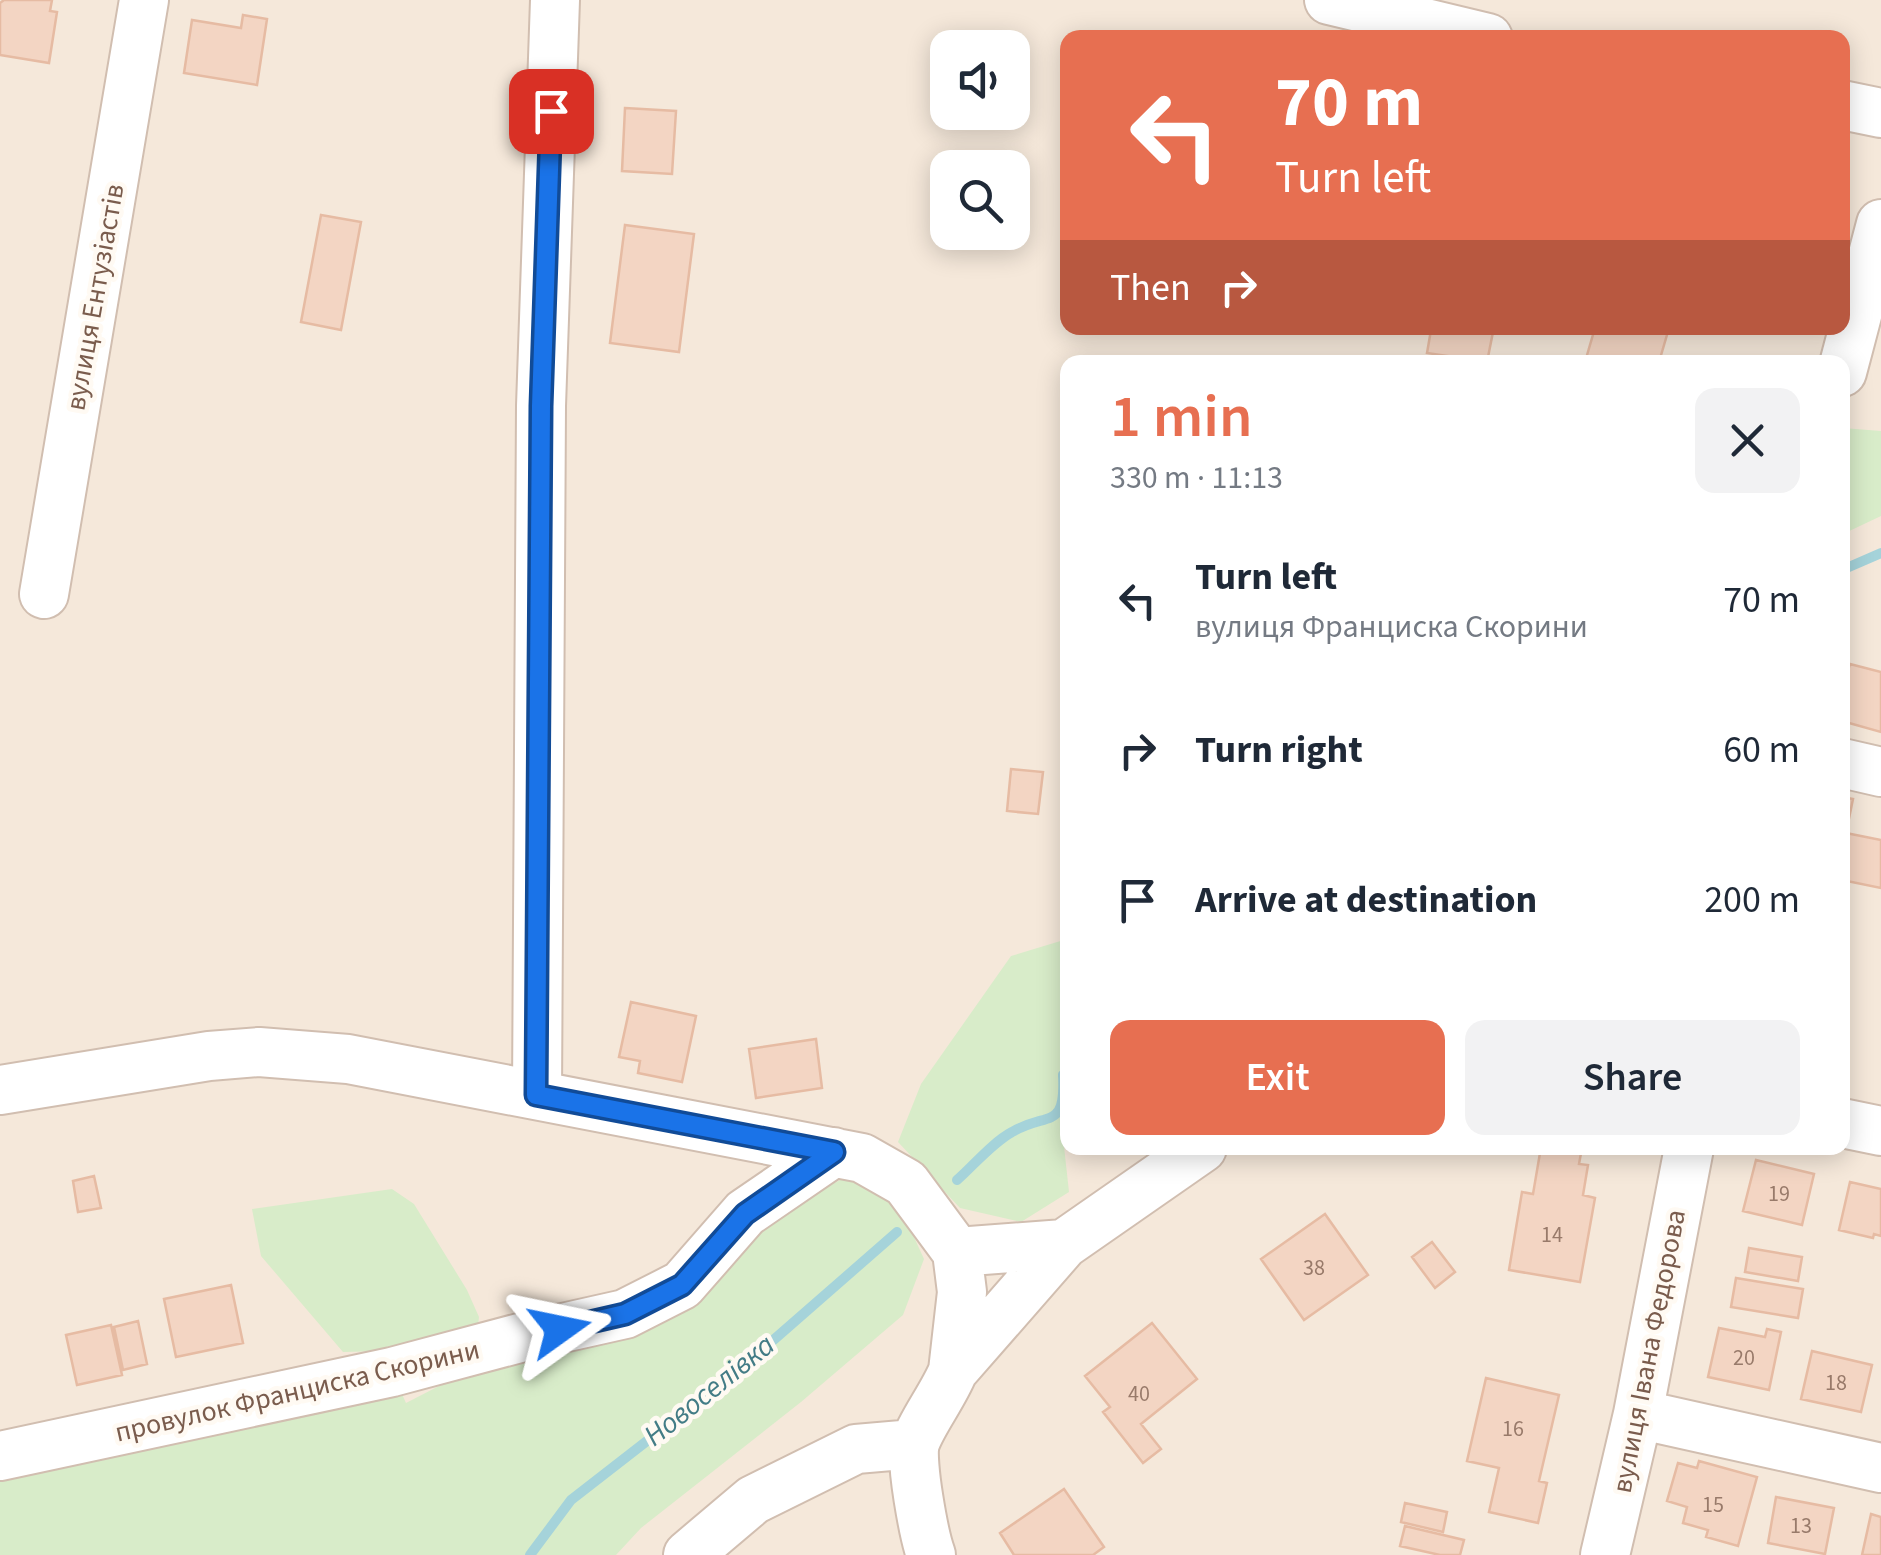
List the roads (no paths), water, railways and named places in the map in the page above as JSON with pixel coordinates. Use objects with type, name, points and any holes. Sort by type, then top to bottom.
[{"type":"street","name":"вулиця Ентузіастів","points":[[44,594],[144,0]]},
{"type":"street","points":[[536,1095],[541,406],[554,0]]},
{"type":"street","points":[[1328,0],[1474,27]]},
{"type":"street","points":[[1850,107],[1881,113]]},
{"type":"street","points":[[1846,355],[1881,224]]},
{"type":"street","points":[[1850,765],[1881,772]]},
{"type":"street","points":[[0,1090],[210,1056],[259,1052],[348,1059],[862,1158],[906,1183],[957,1252],[962,1292],[953,1372],[944,1395],[914,1444],[931,1555]]},
{"type":"street","points":[[1850,1125],[1881,1131]]},
{"type":"street","name":"провулок Франциска Скорини","points":[[0,1456],[374,1376],[625,1314],[682,1285],[745,1214],[834,1152]]},
{"type":"street","points":[[953,1372],[1064,1244],[1192,1155]]},
{"type":"street","name":"вулиця Івана Федорова","points":[[1605,1555],[1638,1414],[1688,1155]]},
{"type":"street","points":[[957,1252],[1064,1244]]},
{"type":"street","points":[[1638,1414],[1881,1468]]},
{"type":"street","points":[[688,1555],[753,1500],[839,1457],[856,1449],[914,1444]]},
{"type":"waterway","name":"Новоселівка","points":[[1850,567],[1881,553]]},
{"type":"waterway","name":"Новоселівка","points":[[957,1180],[1005,1137],[1052,1117],[1060,1107]]},
{"type":"waterway","name":"Новоселівка","points":[[530,1555],[571,1500],[746,1364],[897,1232]]}]
